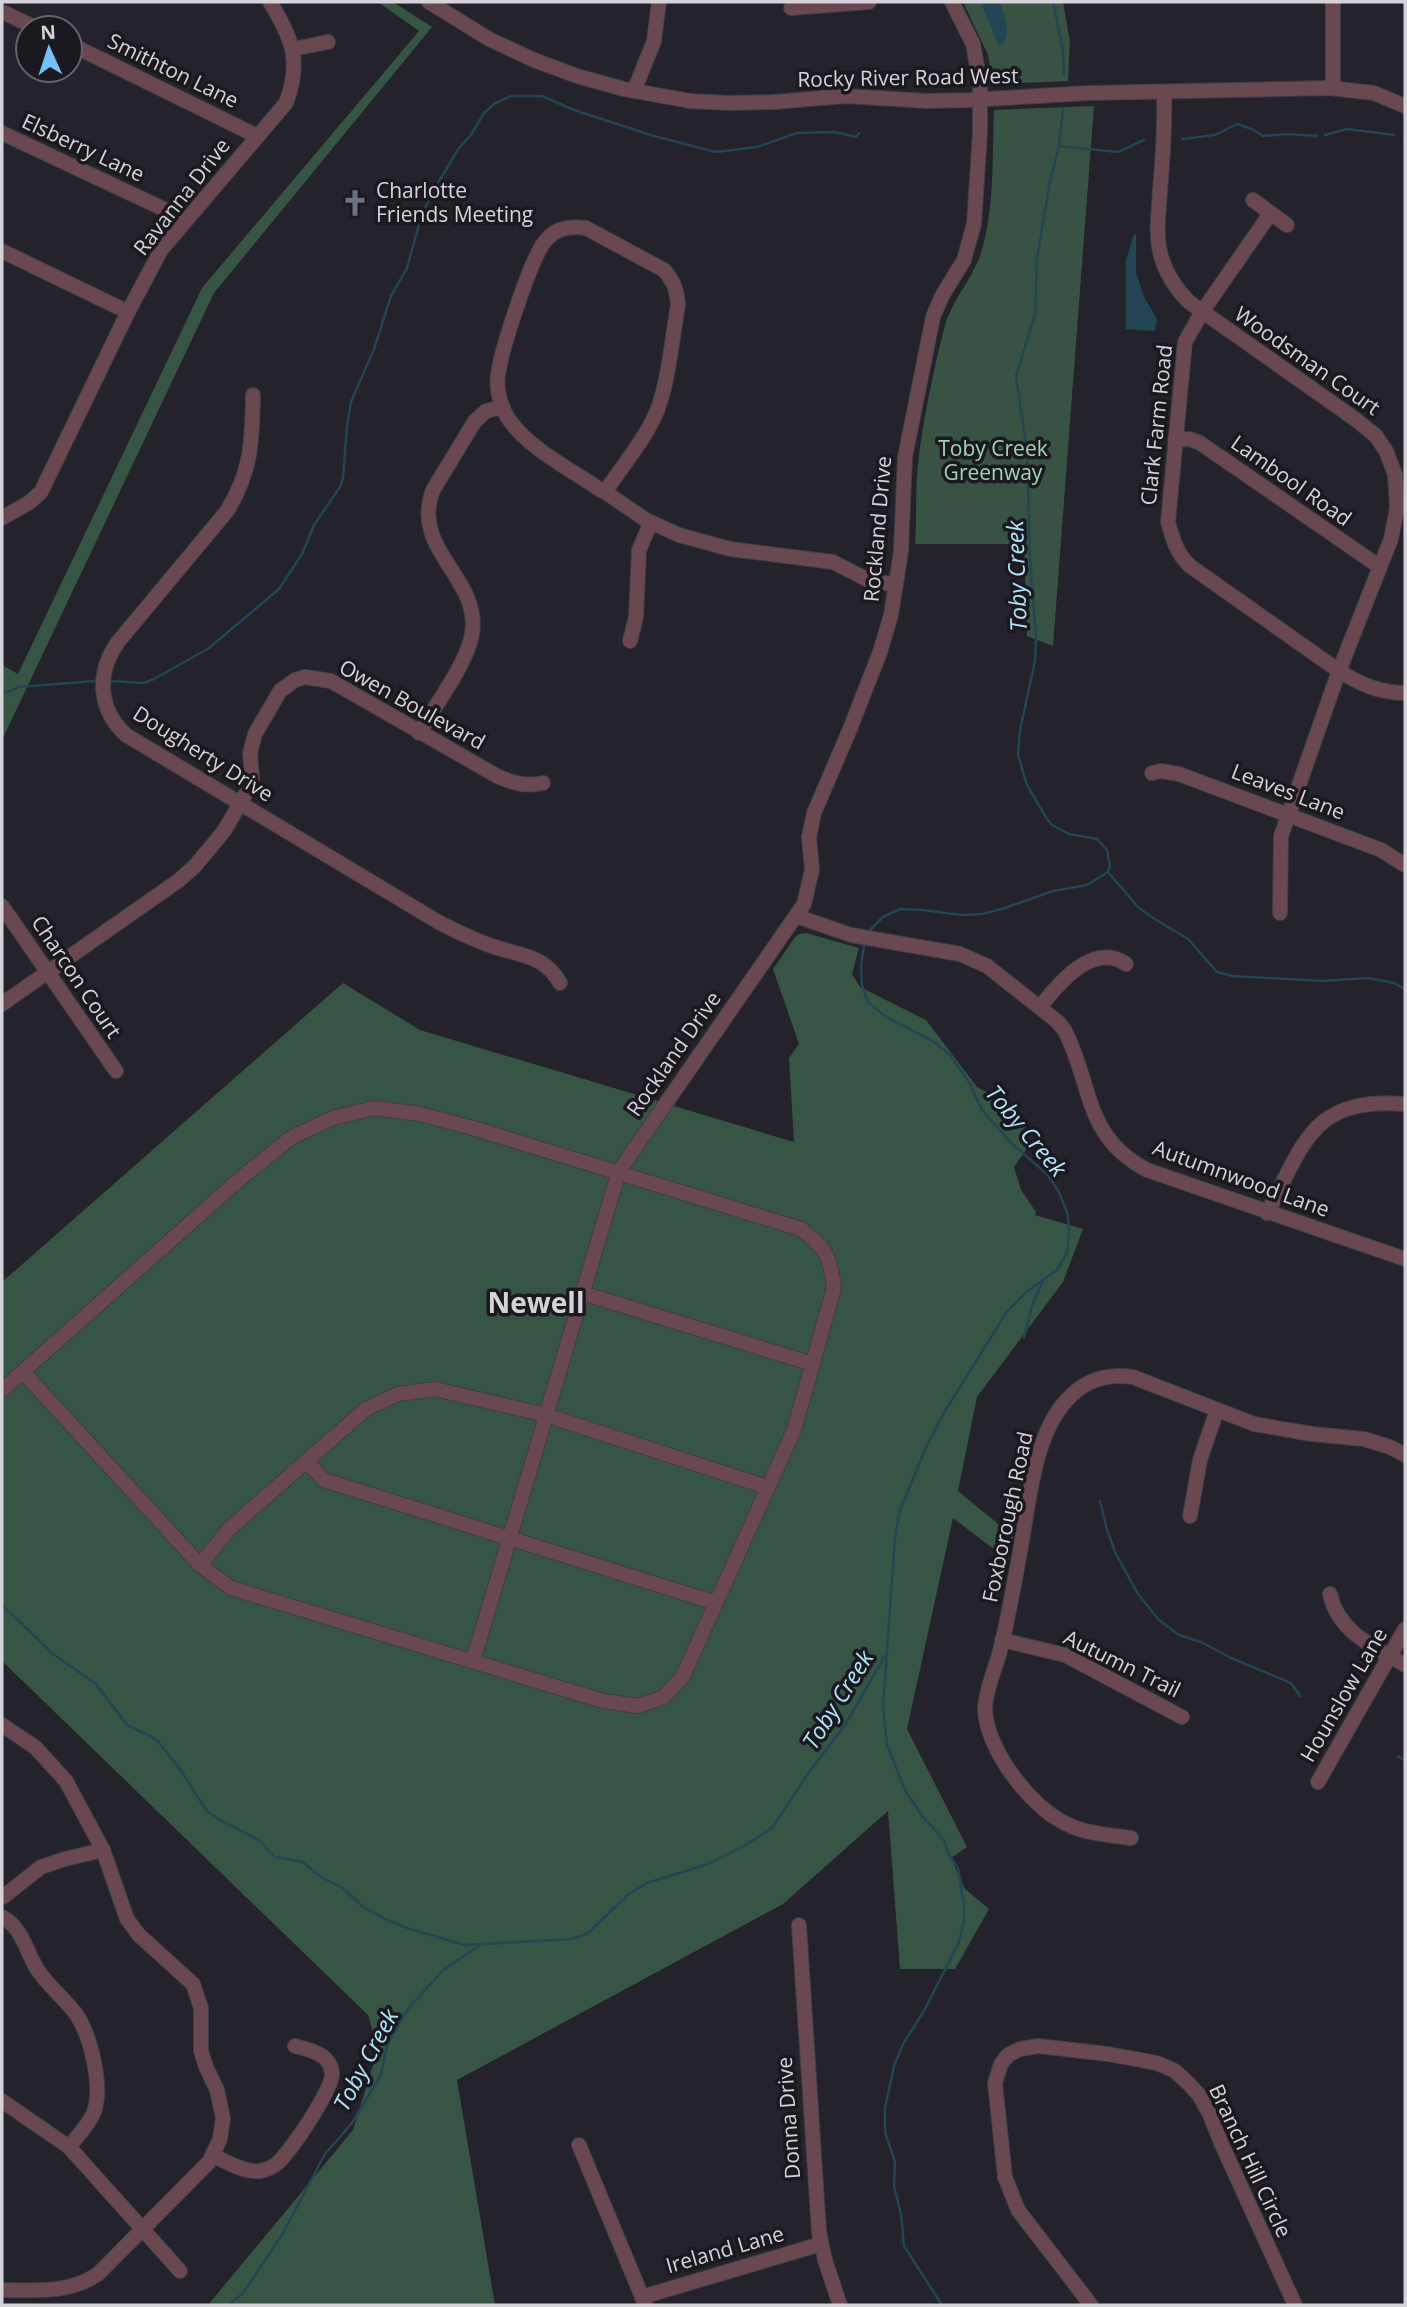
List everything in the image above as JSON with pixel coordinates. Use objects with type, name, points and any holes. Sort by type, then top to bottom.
[{"type":"street","name":"Ravanna Drive","points":[[2,518],[30,502],[41,492],[128,312],[162,250],[185,219],[286,103],[294,78],[293,49],[288,32],[270,2]]},
{"type":"street","name":"Rocky River Road West","points":[[429,2],[489,39],[534,60],[577,76],[667,98],[720,103],[794,102],[845,96],[927,101],[1333,88],[1374,93],[1405,106]]},
{"type":"street","points":[[634,91],[654,41],[659,2]]},
{"type":"street","points":[[791,8],[869,2]]},
{"type":"street","name":"Rockland Drive","points":[[473,1661],[619,1171],[804,904],[812,870],[810,837],[814,813],[880,652],[891,615],[897,585],[902,529],[905,457],[921,370],[933,317],[964,260],[974,224],[980,83],[973,44],[952,2]]},
{"type":"street","points":[[1333,88],[1334,2]]},
{"type":"street","points":[[293,49],[328,42]]},
{"type":"street","name":"Smithton Lane","points":[[84,51],[257,136]]},
{"type":"street","name":"Woodsman Court","points":[[1164,92],[1165,122],[1158,228],[1160,254],[1178,291],[1202,312],[1355,419],[1376,436],[1399,467],[1397,508],[1391,539],[1287,814],[1279,849],[1280,913]]},
{"type":"street","name":"Elsberry Lane","points":[[2,133],[185,219]]},
{"type":"street","points":[[1253,200],[1287,225]]},
{"type":"street","name":"Clark Farm Road","points":[[1270,214],[1202,312],[1185,342],[1168,523],[1180,557],[1189,566],[1339,671],[1380,691],[1405,693]]},
{"type":"street","points":[[605,492],[648,428],[662,395],[678,305],[674,284],[664,270],[586,228],[565,228],[547,238],[537,252],[499,369],[498,391],[503,407],[508,418],[523,436],[605,492],[651,523],[703,543],[833,562],[868,580],[897,585]]},
{"type":"street","points":[[2,251],[128,312]]},
{"type":"street","name":"Dougherty Drive","points":[[253,395],[249,464],[237,494],[218,521],[118,642],[106,662],[102,679],[106,707],[117,727],[126,735],[440,923],[486,944],[540,961],[554,972],[560,983]]},
{"type":"street","points":[[419,733],[467,650],[473,625],[467,595],[433,541],[427,521],[429,501],[475,421],[486,411],[503,407]]},
{"type":"street","name":"Lambool Road","points":[[1175,440],[1190,439],[1200,443],[1380,566]]},
{"type":"street","points":[[630,641],[636,617],[639,550],[651,523]]},
{"type":"street","name":"Owen Boulevard","points":[[2,1004],[178,881],[195,866],[224,831],[252,779],[250,753],[257,728],[280,691],[295,680],[310,677],[331,681],[506,780],[526,785],[543,783]]},
{"type":"street","name":"Leaves Lane","points":[[1152,773],[1172,771],[1381,850],[1405,865]]},
{"type":"street","name":"Charcon Court","points":[[2,906],[116,1071]]},
{"type":"street","name":"Autumnwood Lane","points":[[796,916],[850,935],[960,954],[987,966],[1040,1007],[1065,1031],[1101,1129],[1125,1157],[1147,1170],[1405,1259]]},
{"type":"street","points":[[1040,1007],[1057,986],[1079,967],[1107,957],[1119,959],[1126,964]]},
{"type":"street","points":[[1267,1213],[1305,1142],[1319,1125],[1352,1105],[1405,1104]]},
{"type":"street","points":[[2,1390],[292,1137],[333,1118],[374,1108],[420,1114],[619,1171],[801,1229],[822,1245],[832,1267],[834,1289],[794,1430],[684,1676],[664,1698],[638,1706],[603,1701],[231,1588],[200,1565],[23,1372]]},
{"type":"street","points":[[583,1293],[813,1364]]},
{"type":"street","name":"Foxborough Road","points":[[1131,1838],[1081,1830],[1058,1820],[1030,1798],[1013,1776],[990,1735],[985,1710],[1040,1454],[1048,1429],[1066,1400],[1085,1383],[1120,1375],[1133,1377],[1255,1424],[1364,1439],[1404,1451]]},
{"type":"street","points":[[200,1565],[229,1529],[366,1409],[398,1394],[435,1389],[546,1415],[767,1488]]},
{"type":"street","points":[[1191,1516],[1199,1460],[1217,1410]]},
{"type":"street","points":[[307,1462],[324,1480],[716,1603]]},
{"type":"street","points":[[1330,1594],[1336,1614],[1351,1632],[1405,1665]]},
{"type":"street","name":"Hounslow Lane","points":[[1318,1782],[1405,1629]]},
{"type":"street","name":"Autumn Trail","points":[[1002,1640],[1065,1655],[1182,1717]]},
{"type":"street","points":[[2,1725],[35,1747],[56,1768],[83,1810],[103,1850],[127,1919],[139,1935],[193,1984],[201,2008],[201,2051],[217,2090],[223,2118],[222,2133],[214,2156],[98,2274],[61,2289],[2,2290]]},
{"type":"street","points":[[69,2147],[92,2116],[97,2097],[96,2075],[89,2045],[76,2013],[43,1979],[15,1926],[2,1917],[2,1895],[41,1867],[103,1850]]},
{"type":"street","name":"Donna Drive","points":[[799,1925],[814,2178],[821,2244],[840,2305]]},
{"type":"street","points":[[214,2156],[246,2169],[260,2171],[269,2169],[283,2158],[323,2099],[332,2077],[330,2066],[324,2057],[313,2050],[295,2046]]},
{"type":"street","name":"Branch Hill Circle","points":[[1091,2305],[1018,2210],[1005,2177],[995,2083],[1001,2064],[1008,2055],[1020,2049],[1038,2046],[1157,2063],[1175,2071],[1188,2083],[1203,2101],[1210,2115],[1295,2305]]},
{"type":"street","points":[[2,2101],[69,2147],[180,2271]]},
{"type":"street","points":[[579,2145],[643,2301]]},
{"type":"street","name":"Ireland Lane","points":[[643,2301],[821,2244]]},
{"type":"green space","points":[[378,2],[393,2],[432,27],[214,293],[2,740],[2,665],[18,674],[202,288],[419,31]]},
{"type":"green space","points":[[963,2],[1063,2],[1070,42],[1068,81],[1001,84],[992,78],[988,55]]},
{"type":"green space","name":"Toby Creek Greenway","points":[[1094,106],[1053,646],[1027,636],[1024,544],[915,544],[917,474],[932,379],[944,329],[951,309],[977,263],[989,218],[994,110]]},
{"type":"green space","points":[[806,933],[859,948],[852,974],[860,987],[926,1020],[977,1087],[1010,1104],[1026,1126],[1028,1147],[1014,1167],[1021,1190],[1036,1212],[1035,1215],[1083,1229],[1063,1282],[977,1397],[958,1491],[1013,1536],[1008,1560],[953,1518],[907,1729],[967,1847],[951,1858],[965,1889],[989,1909],[955,1969],[900,1969],[888,1811],[783,1904],[457,2080],[495,2305],[208,2305],[353,2130],[378,2049],[368,2015],[2,1661],[2,1282],[343,983],[420,1030],[794,1142],[789,1058],[799,1044],[773,969],[795,937]]},
{"type":"water","points":[[981,2],[1000,2],[1007,29],[1003,44],[998,44]]},
{"type":"water","points":[[1134,234],[1136,272],[1144,297],[1157,319],[1155,331],[1126,329],[1126,260]]},
{"type":"waterway","name":"Toby Creek","points":[[1053,2],[1063,51],[1064,74]]},
{"type":"waterway","points":[[110,681],[144,683],[154,679],[209,648],[279,589],[302,554],[314,525],[340,487],[351,402],[374,349],[391,296],[407,268],[421,217],[459,148],[471,135],[484,113],[494,104],[511,96],[542,96],[574,110],[654,136],[716,152],[757,147],[797,133],[835,132],[856,137],[859,133]]},
{"type":"waterway","name":"Toby Creek","points":[[869,931],[883,917],[900,909],[961,915],[1002,909],[1053,891],[1087,885],[1108,872],[1110,866],[1107,850],[1097,839],[1069,834],[1052,825],[1047,819],[1027,785],[1018,755],[1020,730],[1035,661],[1036,637],[1030,558],[1027,451],[1016,376],[1035,314],[1037,258],[1059,146],[1063,109]]},
{"type":"waterway","points":[[1183,139],[1215,135],[1237,124],[1263,136],[1317,136]]},
{"type":"waterway","points":[[1325,135],[1347,129],[1394,135]]},
{"type":"waterway","points":[[1059,146],[1118,152],[1144,140]]},
{"type":"waterway","points":[[2,694],[19,687],[95,681]]},
{"type":"waterway","points":[[1108,872],[1138,907],[1188,939],[1217,972],[1232,976],[1323,981],[1368,978],[1394,983],[1405,989]]},
{"type":"waterway","name":"Toby Creek","points":[[864,946],[862,985],[868,1002],[886,1017],[933,1041],[950,1055],[969,1082],[982,1110],[1011,1143],[1047,1174],[1059,1192],[1068,1215],[1069,1232],[1067,1253],[1057,1270],[1025,1293],[1006,1313],[945,1411],[927,1445],[900,1510],[895,1538],[883,1706],[887,1745],[905,1790],[922,1816],[944,1840],[949,1855],[958,1868],[964,1905],[959,1942],[924,2011],[903,2044],[894,2066],[885,2108],[885,2132],[895,2162],[894,2186],[901,2214],[904,2246],[942,2305]]},
{"type":"waterway","points":[[1024,1338],[1033,1303],[1043,1281]]},
{"type":"waterway","points":[[1100,1501],[1116,1554],[1138,1594],[1159,1620],[1179,1635],[1201,1642],[1231,1658],[1291,1683],[1300,1696]]},
{"type":"waterway","points":[[2,1605],[53,1654],[96,1684],[127,1725],[156,1739],[180,1769],[206,1810],[218,1819],[259,1840],[275,1857],[303,1862],[321,1877],[343,1888],[363,1907],[385,1919],[465,1945],[571,1939],[587,1934],[629,1894],[647,1883],[708,1864],[772,1828],[845,1725],[885,1656]]},
{"type":"waterway","points":[[1398,1756],[1405,1761]]},
{"type":"waterway","name":"Toby Creek","points":[[229,2305],[243,2293],[283,2233],[325,2154],[352,2123],[381,2075],[387,2045],[407,2010],[443,1970],[480,1945]]},
{"type":"place","name":"Charlotte Friends Meeting","points":[[355,203]]},
{"type":"district","name":"Newell","points":[[536,1303]]}]
